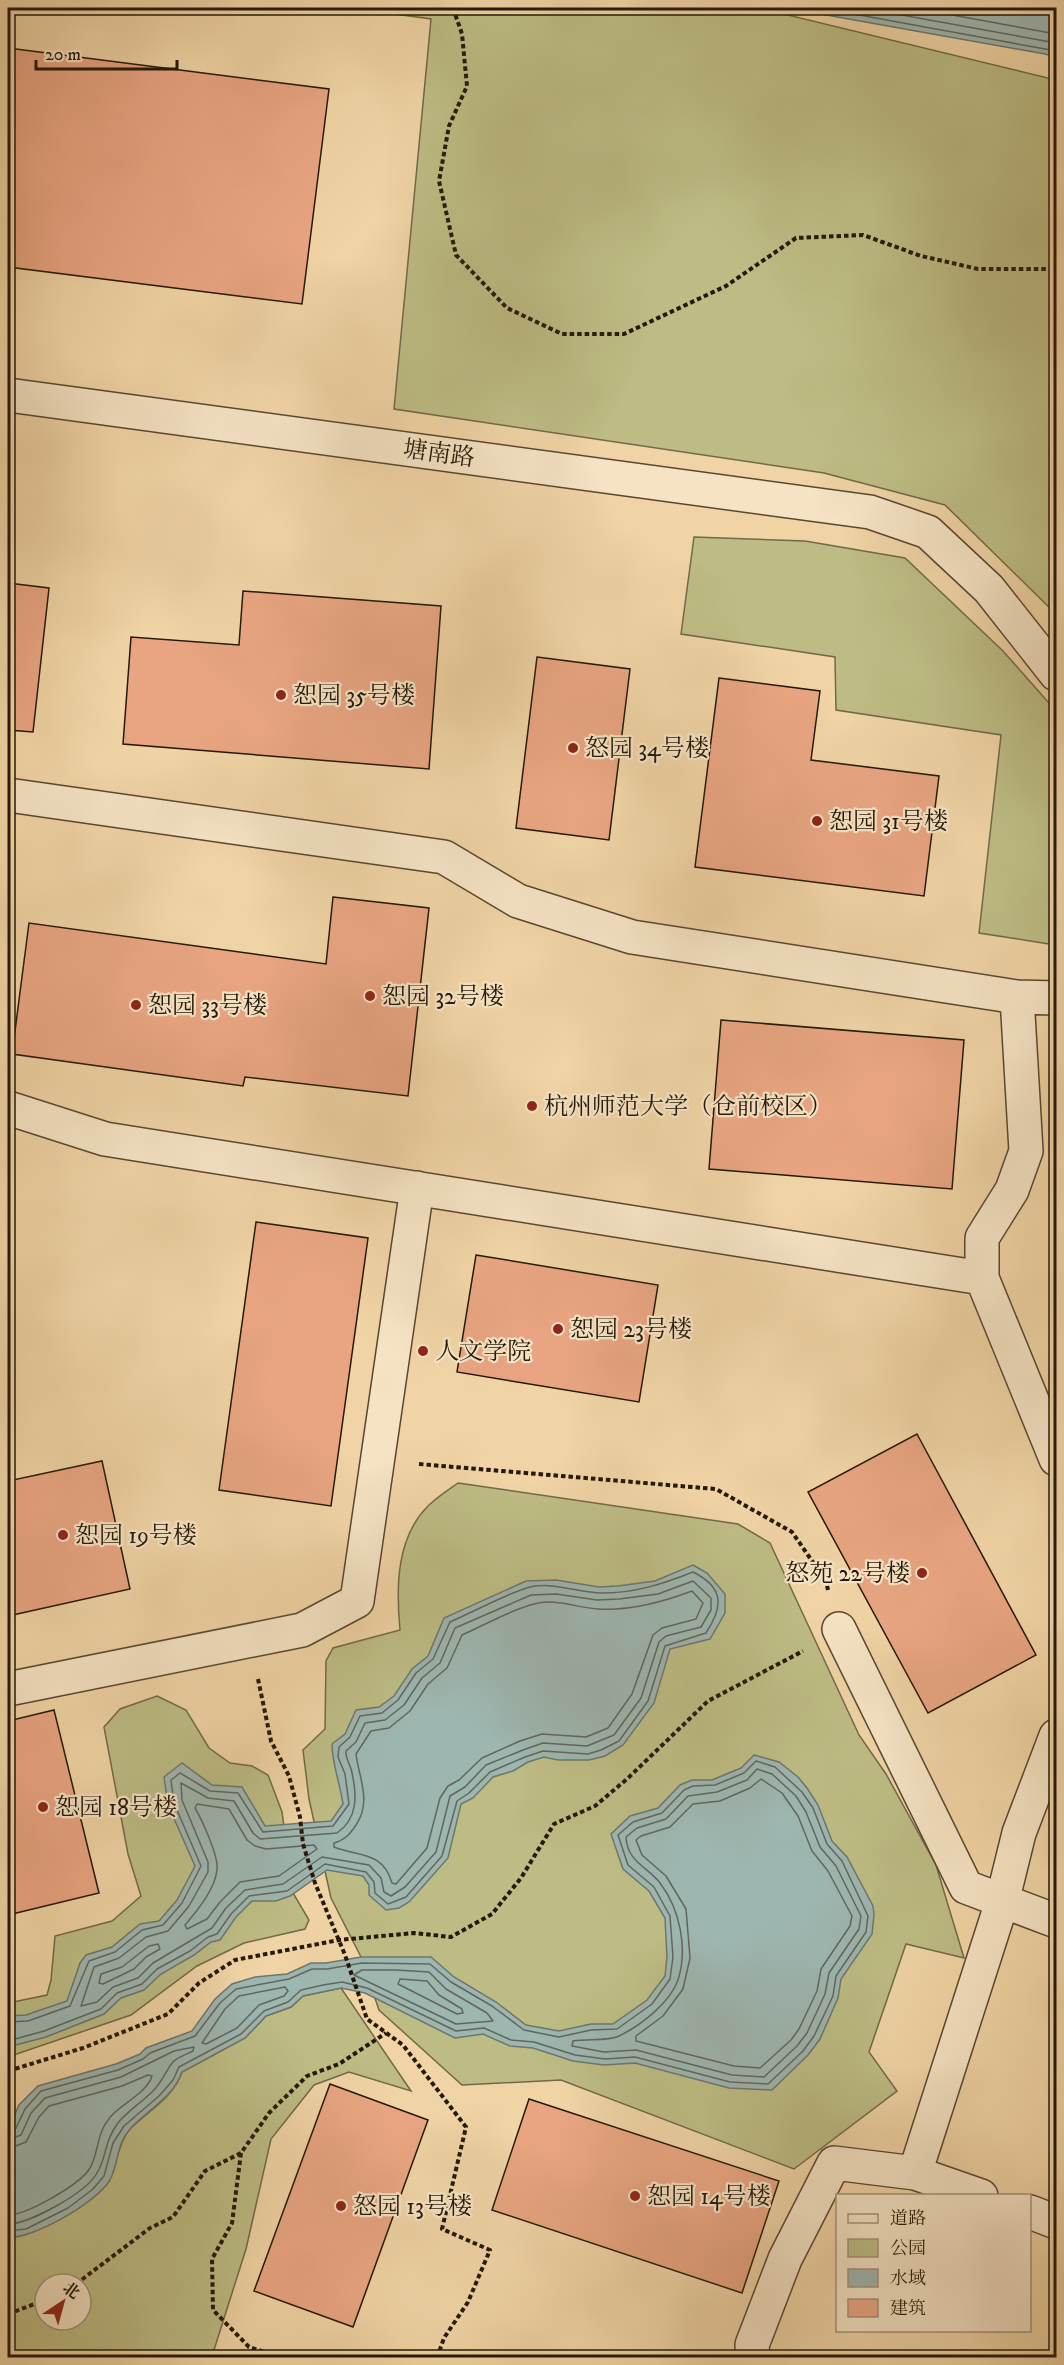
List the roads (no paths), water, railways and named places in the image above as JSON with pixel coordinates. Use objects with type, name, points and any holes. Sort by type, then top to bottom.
[{"type":"street","name":"塘南路","points":[[8,395],[870,512],[928,532],[989,589],[1056,674]]},
{"type":"street","points":[[8,795],[444,857],[518,901],[632,937],[1017,997],[1056,998]]},
{"type":"street","points":[[1017,997],[1026,1151],[1012,1190],[982,1238],[982,1278],[1056,1459]]},
{"type":"street","points":[[8,1108],[105,1138],[982,1278]]},
{"type":"street","points":[[8,1689],[302,1630],[357,1601],[417,1188]]},
{"type":"street","points":[[839,1629],[966,1887],[1056,1921]]},
{"type":"street","points":[[915,2173],[1002,1902],[1019,1833],[1056,1736]]},
{"type":"street","points":[[753,2358],[752,2345],[785,2259],[834,2163],[915,2173],[975,2194]]},
{"type":"street","points":[[1031,2213],[1056,2222]]},
{"type":"water","points":[[787,8],[1056,8],[1056,57],[1045,54]]},
{"type":"water","points":[[693,1565],[707,1573],[725,1594],[725,1613],[710,1639],[670,1649],[654,1703],[623,1745],[605,1756],[589,1760],[558,1760],[544,1757],[493,1777],[473,1798],[461,1804],[448,1858],[409,1902],[399,1908],[386,1910],[369,1895],[369,1885],[363,1876],[327,1870],[290,1896],[276,1901],[252,1901],[236,1917],[220,1940],[211,1942],[161,1974],[144,1990],[121,1998],[104,2014],[46,2037],[8,2047],[8,2016],[26,2015],[67,2001],[80,1963],[86,1955],[112,1947],[140,1924],[159,1921],[177,1900],[195,1866],[168,1805],[164,1777],[182,1763],[212,1785],[242,1787],[265,1826],[331,1821],[343,1804],[332,1744],[345,1734],[356,1710],[379,1707],[394,1696],[412,1669],[428,1656],[444,1618],[526,1581],[556,1580],[599,1587],[618,1586],[655,1581]]},
{"type":"water","points":[[754,1755],[779,1762],[798,1777],[807,1788],[818,1805],[832,1841],[847,1857],[873,1906],[874,1915],[872,1934],[841,1979],[838,1998],[820,2039],[808,2055],[772,2090],[729,2088],[635,2063],[604,2065],[573,2061],[533,2048],[510,2046],[483,2034],[455,2038],[365,1993],[341,1988],[303,1996],[291,2007],[266,2016],[245,2038],[182,2072],[173,2089],[125,2135],[113,2174],[103,2189],[78,2209],[48,2226],[19,2236],[8,2237],[8,2130],[19,2105],[38,2086],[116,2064],[140,2054],[146,2048],[192,2031],[215,1999],[232,1984],[255,1977],[287,1974],[311,1963],[361,1957],[431,1957],[454,1977],[496,2002],[526,2025],[559,2031],[591,2024],[613,2024],[647,2000],[665,1976],[667,1957],[665,1918],[649,1891],[623,1869],[611,1834],[630,1816],[658,1808],[680,1785],[692,1780],[712,1780],[741,1768]]},
{"type":"place","name":"恕园 35号楼","points":[[281,695]]},
{"type":"place","name":"怒园 34号楼","points":[[573,748]]},
{"type":"place","name":"恕园 31号楼","points":[[817,821]]},
{"type":"place","name":"恕园 32号楼","points":[[370,996]]},
{"type":"place","name":"恕园 33号楼","points":[[136,1005]]},
{"type":"place","name":"杭州师范大学（仓前校区）","points":[[532,1106]]},
{"type":"place","name":"恕园 23号楼","points":[[558,1329]]},
{"type":"place","name":"人文学院","points":[[423,1351]]},
{"type":"place","name":"恕园 19号楼","points":[[63,1535]]},
{"type":"place","name":"怒苑 22号楼","points":[[922,1573]]},
{"type":"place","name":"恕园 18号楼","points":[[43,1807]]},
{"type":"place","name":"恕园 14号楼","points":[[635,2196]]},
{"type":"place","name":"怒园 13号楼","points":[[341,2206]]}]
